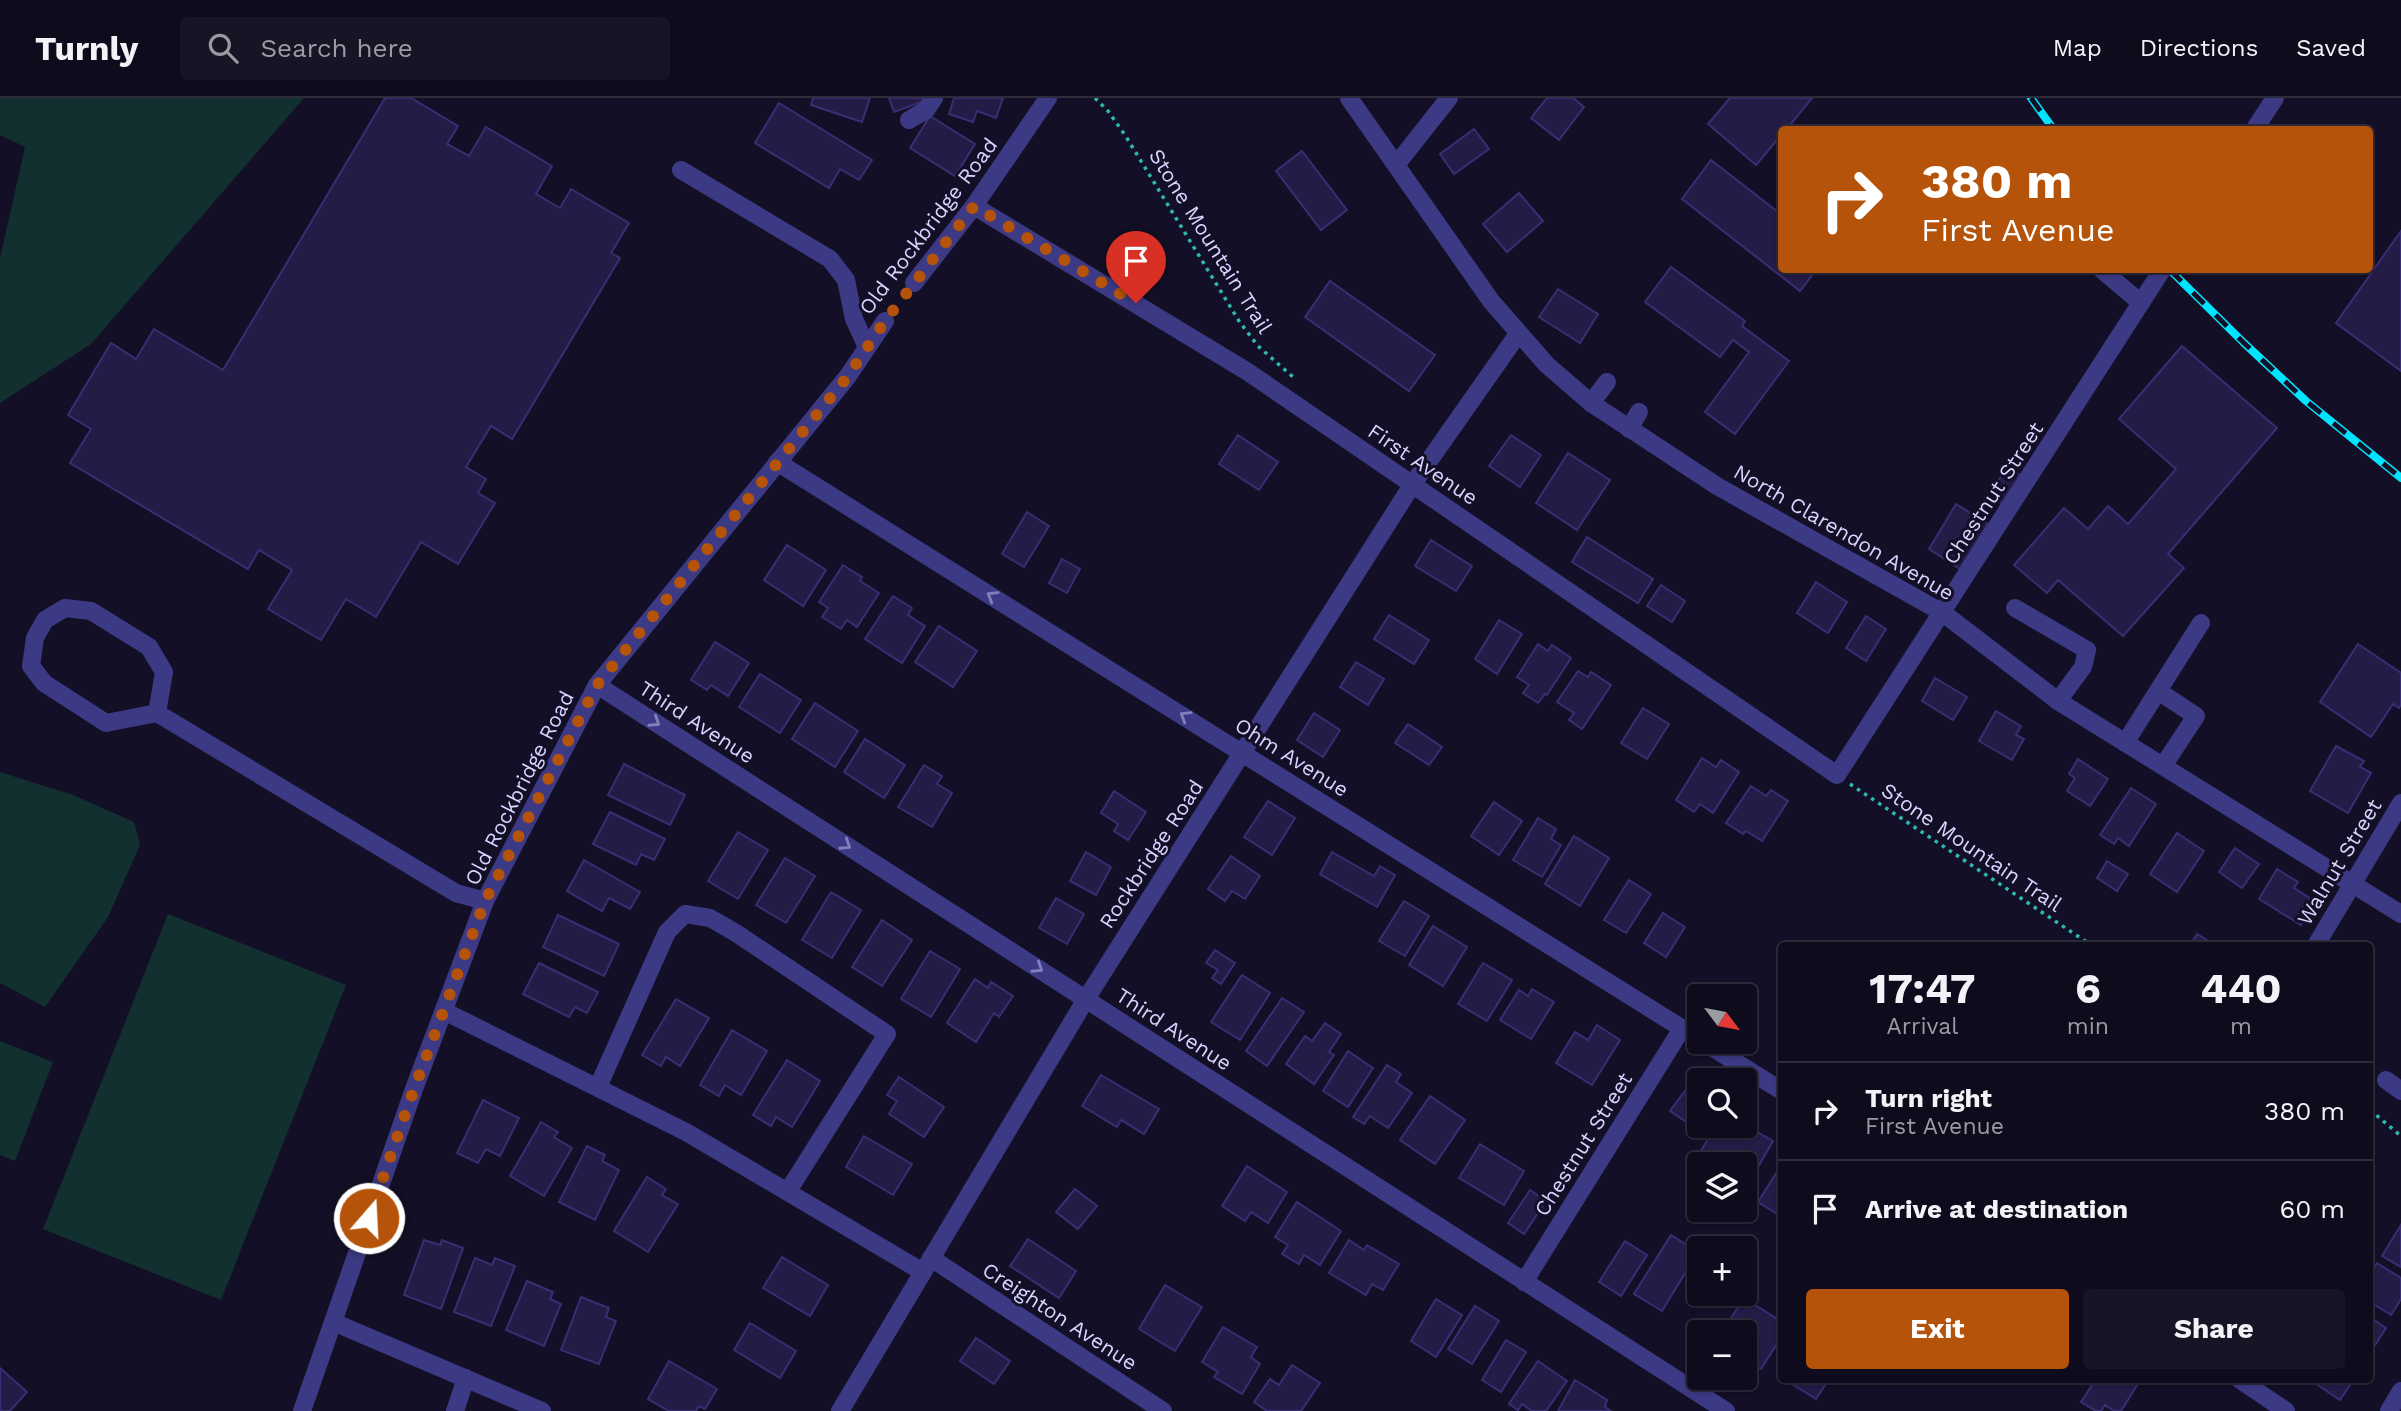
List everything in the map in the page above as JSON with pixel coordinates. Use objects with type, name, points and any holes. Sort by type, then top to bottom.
[{"type":"street","points":[[909,120],[926,110],[934,98]]},
{"type":"street","name":"Old Rockbridge Road","points":[[914,283],[974,206],[1048,98]]},
{"type":"street","name":"North Clarendon Avenue","points":[[1349,98],[1396,165],[1423,218],[1518,334],[1591,403],[1717,486],[1943,613],[2058,701],[2401,914]]},
{"type":"street","points":[[1396,165],[1449,98]]},
{"type":"street","points":[[2257,126],[2275,98]]},
{"type":"street","points":[[681,170],[830,259],[846,280],[854,319],[867,348]]},
{"type":"street","name":"First Avenue","points":[[974,206],[1206,345],[1837,775]]},
{"type":"street","points":[[2106,273],[2141,303]]},
{"type":"street","name":"Chestnut Street","points":[[1837,775],[2160,273]]},
{"type":"street","name":"Old Rockbridge Road","points":[[302,1411],[414,1089],[485,901],[597,685],[848,376],[885,321]]},
{"type":"street","name":"Rockbridge Road","points":[[841,1411],[1086,999],[1483,369],[1518,334]]},
{"type":"street","points":[[1591,403],[1607,382]]},
{"type":"street","points":[[1629,429],[1639,412]]},
{"type":"street","name":"Ohm Avenue","points":[[777,462],[1778,1089]]},
{"type":"street","points":[[157,713],[164,671],[149,647],[91,611],[65,608],[45,620],[35,638],[32,666],[44,683],[106,723],[157,713],[456,892],[485,901]]},
{"type":"street","points":[[2015,608],[2087,650],[2083,667],[2058,701]]},
{"type":"street","points":[[2125,743],[2201,623]]},
{"type":"street","name":"Third Avenue","points":[[597,685],[1726,1411]]},
{"type":"street","points":[[2158,691],[2196,716],[2163,766]]},
{"type":"street","name":"Walnut Street","points":[[2318,942],[2401,803]]},
{"type":"street","points":[[598,1087],[667,932],[685,914],[710,918],[887,1034],[788,1191]]},
{"type":"street","name":"Creighton Avenue","points":[[444,1011],[686,1132],[788,1191],[927,1265],[1163,1411]]},
{"type":"street","name":"Chestnut Street","points":[[1524,1282],[1681,1030]]},
{"type":"street","points":[[333,1322],[542,1411]]},
{"type":"street","points":[[455,1411],[466,1378]]},
{"type":"street","points":[[2245,1383],[2286,1411]]},
{"type":"street","points":[[2389,1411],[2401,1391]]},
{"type":"path","name":"Stone Mountain Trail","points":[[1095,98],[1125,135],[1239,321],[1258,346],[1301,384]]},
{"type":"path","name":"Stone Mountain Trail","points":[[1837,775],[2087,942]]},
{"type":"path","points":[[2373,1113],[2401,1136]]},
{"type":"green space","points":[[0,98],[304,98],[91,344],[0,403],[0,258],[25,147],[0,135]]},
{"type":"green space","points":[[0,772],[73,795],[134,822],[140,845],[108,917],[45,1007],[0,983]]},
{"type":"green space","points":[[168,914],[346,985],[221,1300],[43,1229]]},
{"type":"green space","points":[[0,1041],[53,1062],[15,1161],[0,1155]]},
{"type":"building","points":[[385,98],[411,98],[458,126],[447,144],[469,156],[486,127],[552,166],[536,194],[560,208],[571,189],[629,223],[611,253],[620,258],[512,439],[491,426],[466,467],[486,479],[478,493],[495,503],[458,564],[421,542],[376,617],[346,599],[321,640],[268,609],[292,570],[259,550],[248,569],[70,463],[91,429],[68,415],[111,343],[136,359],[154,329],[223,370]]},
{"type":"building","points":[[813,98],[870,98],[862,122],[811,105]]},
{"type":"building","points":[[889,98],[930,98],[930,99],[894,112]]},
{"type":"building","points":[[954,98],[1003,98],[996,118],[977,111],[973,122],[949,114]]},
{"type":"building","points":[[1547,98],[1573,98],[1584,107],[1559,140],[1531,118]]},
{"type":"building","points":[[1730,98],[1812,98],[1789,126],[1778,126],[1778,139],[1756,165],[1708,124]]},
{"type":"building","points":[[779,103],[872,160],[859,180],[840,169],[829,188],[755,143]]},
{"type":"building","points":[[930,116],[975,144],[955,176],[910,148]]},
{"type":"building","points":[[1474,129],[1489,149],[1454,174],[1440,154]]},
{"type":"building","points":[[1302,151],[1347,210],[1321,230],[1276,171]]},
{"type":"building","points":[[1711,160],[1778,212],[1778,273],[1814,273],[1800,291],[1682,199]]},
{"type":"building","points":[[1519,193],[1543,221],[1507,252],[1483,224]]},
{"type":"building","points":[[2401,231],[2401,371],[2336,323]]},
{"type":"building","points":[[1671,267],[1745,321],[1742,326],[1789,361],[1735,434],[1705,412],[1749,352],[1733,340],[1720,357],[1645,302]]},
{"type":"building","points":[[1330,281],[1435,355],[1409,391],[1305,317]]},
{"type":"building","points":[[1558,289],[1598,314],[1580,343],[1539,317]]},
{"type":"building","points":[[2182,346],[2277,428],[2168,554],[2184,568],[2123,636],[2058,580],[2047,593],[2014,565],[2064,508],[2088,529],[2108,506],[2128,524],[2176,469],[2119,419]]},
{"type":"building","points":[[1238,435],[1278,462],[1259,490],[1219,464]]},
{"type":"building","points":[[1511,435],[1541,455],[1520,487],[1489,466]]},
{"type":"building","points":[[1568,453],[1610,480],[1577,530],[1536,503]]},
{"type":"building","points":[[2007,467],[2025,478],[2007,507],[1989,495]]},
{"type":"building","points":[[1956,504],[1988,524],[1960,569],[1929,549]]},
{"type":"building","points":[[1027,512],[1049,526],[1024,567],[1002,554]]},
{"type":"building","points":[[1587,537],[1653,579],[1638,603],[1572,562]]},
{"type":"building","points":[[1431,540],[1472,566],[1456,591],[1415,566]]},
{"type":"building","points":[[787,545],[826,570],[803,606],[764,580]]},
{"type":"building","points":[[1062,559],[1080,569],[1067,593],[1049,583]]},
{"type":"building","points":[[843,565],[862,577],[860,581],[879,593],[857,627],[847,620],[841,629],[822,617],[828,608],[819,602]]},
{"type":"building","points":[[1816,582],[1847,602],[1828,633],[1797,613]]},
{"type":"building","points":[[1661,585],[1685,601],[1672,622],[1647,606]]},
{"type":"building","points":[[893,596],[912,608],[908,615],[925,626],[902,663],[865,639]]},
{"type":"building","points":[[1389,615],[1429,640],[1414,664],[1374,639]]},
{"type":"building","points":[[1866,616],[1886,629],[1866,661],[1846,648]]},
{"type":"building","points":[[1499,620],[1522,634],[1497,674],[1475,659]]},
{"type":"building","points":[[939,626],[977,651],[953,687],[915,662]]},
{"type":"building","points":[[715,642],[749,663],[728,696],[711,685],[707,690],[691,680]]},
{"type":"building","points":[[1538,644],[1548,651],[1552,645],[1571,658],[1547,695],[1538,703],[1523,693],[1529,685],[1517,677]]},
{"type":"building","points":[[2358,644],[2401,673],[2401,705],[2399,708],[2393,704],[2371,737],[2320,702]]},
{"type":"building","points":[[1356,662],[1384,679],[1368,705],[1340,687]]},
{"type":"building","points":[[1578,671],[1588,677],[1591,672],[1611,685],[1582,729],[1569,720],[1574,713],[1557,702]]},
{"type":"building","points":[[760,674],[801,700],[780,733],[739,707]]},
{"type":"building","points":[[1935,678],[1967,697],[1953,720],[1922,701]]},
{"type":"building","points":[[815,703],[858,731],[835,767],[792,739]]},
{"type":"building","points":[[1643,708],[1669,724],[1647,759],[1621,743]]},
{"type":"building","points":[[1996,711],[2021,726],[2016,735],[2024,739],[2012,760],[1979,741]]},
{"type":"building","points":[[1314,713],[1340,730],[1323,757],[1297,740]]},
{"type":"building","points":[[1408,724],[1442,747],[1429,765],[1395,743]]},
{"type":"building","points":[[865,739],[905,765],[884,798],[844,772]]},
{"type":"building","points":[[2336,746],[2364,761],[2360,767],[2371,773],[2348,813],[2310,791]]},
{"type":"building","points":[[1702,758],[1716,767],[1721,760],[1739,772],[1713,813],[1700,804],[1694,812],[1676,800]]},
{"type":"building","points":[[2078,759],[2108,779],[2090,806],[2067,791],[2075,778],[2069,774]]},
{"type":"building","points":[[624,764],[685,795],[670,825],[608,795]]},
{"type":"building","points":[[924,765],[942,776],[937,784],[952,793],[932,827],[898,807]]},
{"type":"building","points":[[1751,786],[1766,796],[1771,790],[1788,801],[1762,841],[1746,831],[1743,834],[1726,823]]},
{"type":"building","points":[[2131,788],[2156,804],[2129,846],[2118,838],[2114,844],[2100,835]]},
{"type":"building","points":[[1114,791],[1146,812],[1128,840],[1114,831],[1118,824],[1101,813]]},
{"type":"building","points":[[1268,801],[1295,818],[1272,855],[1244,837]]},
{"type":"building","points":[[1494,802],[1522,821],[1499,855],[1471,836]]},
{"type":"building","points":[[610,812],[665,839],[654,860],[641,854],[636,865],[593,844]]},
{"type":"building","points":[[1538,818],[1556,829],[1551,839],[1561,845],[1542,877],[1513,860]]},
{"type":"building","points":[[738,832],[768,850],[738,899],[708,881]]},
{"type":"building","points":[[2177,833],[2204,851],[2177,892],[2150,874]]},
{"type":"building","points":[[1574,836],[1609,858],[1580,906],[1545,884]]},
{"type":"building","points":[[2235,848],[2259,864],[2242,888],[2219,872]]},
{"type":"building","points":[[1086,852],[1111,867],[1096,895],[1070,881]]},
{"type":"building","points":[[1332,852],[1374,876],[1380,866],[1395,875],[1377,907],[1320,874]]},
{"type":"building","points":[[1231,856],[1260,876],[1245,899],[1232,891],[1225,901],[1208,889]]},
{"type":"building","points":[[785,858],[815,876],[786,923],[756,905]]},
{"type":"building","points":[[584,860],[640,892],[630,909],[609,898],[602,911],[567,891]]},
{"type":"building","points":[[2107,861],[2128,874],[2117,891],[2097,878]]},
{"type":"building","points":[[2277,869],[2298,882],[2294,888],[2316,902],[2301,925],[2259,899]]},
{"type":"building","points":[[1629,880],[1651,894],[1626,933],[1604,920]]},
{"type":"building","points":[[831,892],[861,910],[832,958],[802,940]]},
{"type":"building","points":[[1056,898],[1084,914],[1067,944],[1039,928]]},
{"type":"building","points":[[1404,901],[1429,916],[1405,956],[1379,941]]},
{"type":"building","points":[[1663,913],[1685,927],[1666,957],[1644,943]]},
{"type":"building","points":[[558,915],[619,944],[604,976],[543,947]]},
{"type":"building","points":[[882,920],[912,940],[882,986],[852,967]]},
{"type":"building","points":[[1433,926],[1467,947],[1443,986],[1409,965]]},
{"type":"building","points":[[2197,934],[2210,942],[2192,942]]},
{"type":"building","points":[[1215,950],[1235,963],[1221,984],[1212,978],[1218,970],[1206,963]]},
{"type":"building","points":[[930,951],[960,969],[931,1017],[901,999]]},
{"type":"building","points":[[539,963],[598,992],[587,1013],[575,1007],[569,1017],[523,994]]},
{"type":"building","points":[[1483,963],[1512,980],[1487,1021],[1458,1004]]},
{"type":"building","points":[[1242,975],[1270,993],[1240,1040],[1211,1022]]},
{"type":"building","points":[[975,979],[988,988],[991,982],[1013,996],[999,1017],[994,1013],[976,1042],[947,1023]]},
{"type":"building","points":[[1532,989],[1554,1002],[1531,1039],[1500,1020],[1519,990],[1528,996]]},
{"type":"building","points":[[1282,998],[1304,1012],[1267,1066],[1246,1051]]},
{"type":"building","points":[[676,999],[709,1018],[680,1066],[666,1057],[661,1066],[642,1055]]},
{"type":"building","points":[[1325,1023],[1341,1034],[1329,1052],[1334,1055],[1314,1084],[1286,1064],[1305,1036],[1312,1041]]},
{"type":"building","points":[[1597,1025],[1620,1040],[1592,1085],[1556,1063],[1575,1032],[1588,1040]]},
{"type":"building","points":[[732,1030],[767,1051],[741,1095],[725,1085],[719,1096],[700,1085]]},
{"type":"building","points":[[1348,1051],[1373,1068],[1348,1107],[1323,1091]]},
{"type":"building","points":[[787,1060],[820,1081],[792,1127],[776,1117],[771,1126],[753,1115]]},
{"type":"building","points":[[1387,1065],[1401,1074],[1396,1082],[1412,1093],[1388,1128],[1370,1116],[1364,1124],[1353,1117]]},
{"type":"building","points":[[1101,1075],[1159,1109],[1144,1134],[1121,1120],[1117,1127],[1082,1106]]},
{"type":"building","points":[[899,1077],[944,1107],[924,1137],[889,1114],[897,1101],[887,1095]]},
{"type":"building","points":[[1687,1088],[1687,1123],[1670,1111]]},
{"type":"building","points":[[1430,1096],[1465,1120],[1435,1164],[1400,1140]]},
{"type":"building","points":[[483,1100],[519,1118],[500,1156],[486,1149],[478,1163],[457,1153]]},
{"type":"building","points":[[541,1122],[558,1132],[554,1137],[572,1148],[544,1196],[510,1176]]},
{"type":"building","points":[[1757,1132],[1773,1141],[1758,1167],[1757,1152],[1700,1152],[1708,1138],[1757,1138]]},
{"type":"building","points":[[864,1136],[912,1164],[893,1195],[846,1167]]},
{"type":"building","points":[[1480,1144],[1524,1171],[1504,1205],[1459,1178]]},
{"type":"building","points":[[587,1146],[605,1155],[602,1161],[619,1170],[595,1220],[559,1202]]},
{"type":"building","points":[[1247,1166],[1287,1192],[1268,1223],[1251,1212],[1245,1221],[1222,1206]]},
{"type":"building","points":[[1778,1170],[1778,1214],[1758,1202]]},
{"type":"building","points":[[647,1177],[666,1189],[662,1195],[678,1204],[648,1252],[614,1231]]},
{"type":"building","points":[[1075,1189],[1097,1206],[1078,1229],[1056,1212]]},
{"type":"building","points":[[1530,1190],[1546,1201],[1524,1234],[1508,1223]]},
{"type":"building","points":[[1297,1202],[1341,1231],[1320,1265],[1304,1255],[1299,1264],[1282,1254],[1288,1245],[1275,1237]]},
{"type":"building","points":[[2401,1225],[2401,1267],[2382,1256]]},
{"type":"building","points":[[1671,1235],[1687,1245],[1687,1270],[1662,1311],[1634,1294]]},
{"type":"building","points":[[1028,1239],[1076,1271],[1059,1298],[1010,1266]]},
{"type":"building","points":[[424,1240],[440,1245],[442,1240],[463,1248],[441,1309],[404,1295]]},
{"type":"building","points":[[1349,1240],[1364,1250],[1367,1245],[1399,1264],[1383,1290],[1372,1284],[1366,1295],[1329,1273]]},
{"type":"building","points":[[1625,1241],[1647,1255],[1621,1296],[1599,1282]]},
{"type":"building","points":[[782,1257],[828,1285],[810,1316],[763,1288]]},
{"type":"building","points":[[475,1258],[492,1265],[495,1258],[515,1266],[491,1326],[454,1312]]},
{"type":"building","points":[[2377,1263],[2401,1278],[2401,1299],[2391,1315],[2373,1304],[2373,1270]]},
{"type":"building","points":[[527,1281],[553,1292],[550,1299],[561,1304],[544,1346],[506,1330]]},
{"type":"building","points":[[1165,1285],[1202,1307],[1175,1351],[1139,1329]]},
{"type":"building","points":[[581,1297],[609,1308],[606,1317],[616,1321],[599,1364],[561,1350]]},
{"type":"building","points":[[1436,1299],[1462,1315],[1436,1357],[1411,1341]]},
{"type":"building","points":[[1475,1306],[1499,1321],[1472,1364],[1448,1349]]},
{"type":"building","points":[[1739,1306],[1757,1306],[1778,1319],[1778,1342],[1761,1369],[1757,1366],[1757,1320],[1730,1320]]},
{"type":"building","points":[[2373,1319],[2386,1328],[2373,1348]]},
{"type":"building","points":[[750,1323],[796,1351],[780,1378],[734,1350]]},
{"type":"building","points":[[1223,1327],[1257,1347],[1251,1357],[1260,1364],[1242,1394],[1214,1377],[1218,1372],[1202,1362]]},
{"type":"building","points":[[976,1338],[1010,1361],[994,1384],[960,1361]]},
{"type":"building","points":[[1506,1340],[1526,1352],[1501,1392],[1482,1380]]},
{"type":"building","points":[[669,1361],[717,1389],[705,1409],[699,1406],[696,1411],[669,1411],[648,1399]]},
{"type":"building","points":[[1538,1361],[1567,1381],[1546,1411],[1532,1411],[1522,1404],[1518,1410],[1509,1404]]},
{"type":"building","points":[[1292,1365],[1320,1383],[1301,1411],[1267,1411],[1254,1402],[1270,1379],[1279,1385]]},
{"type":"building","points":[[0,1368],[27,1392],[10,1411],[0,1411]]},
{"type":"building","points":[[1575,1380],[1607,1400],[1605,1407],[1611,1411],[1558,1411]]},
{"type":"building","points":[[1790,1383],[1826,1383],[1816,1399]]},
{"type":"building","points":[[2093,1383],[2138,1383],[2121,1411],[2114,1411],[2105,1405],[2101,1411],[2096,1411],[2081,1402]]},
{"type":"building","points":[[2315,1383],[2351,1383],[2340,1400]]},
{"type":"railway","points":[[2031,98],[2051,126]]},
{"type":"railway","points":[[2173,273],[2306,401],[2401,478]]},
{"type":"route","points":[[369,1218],[485,901],[597,685],[848,376],[885,321],[974,206],[1136,303]]}]
